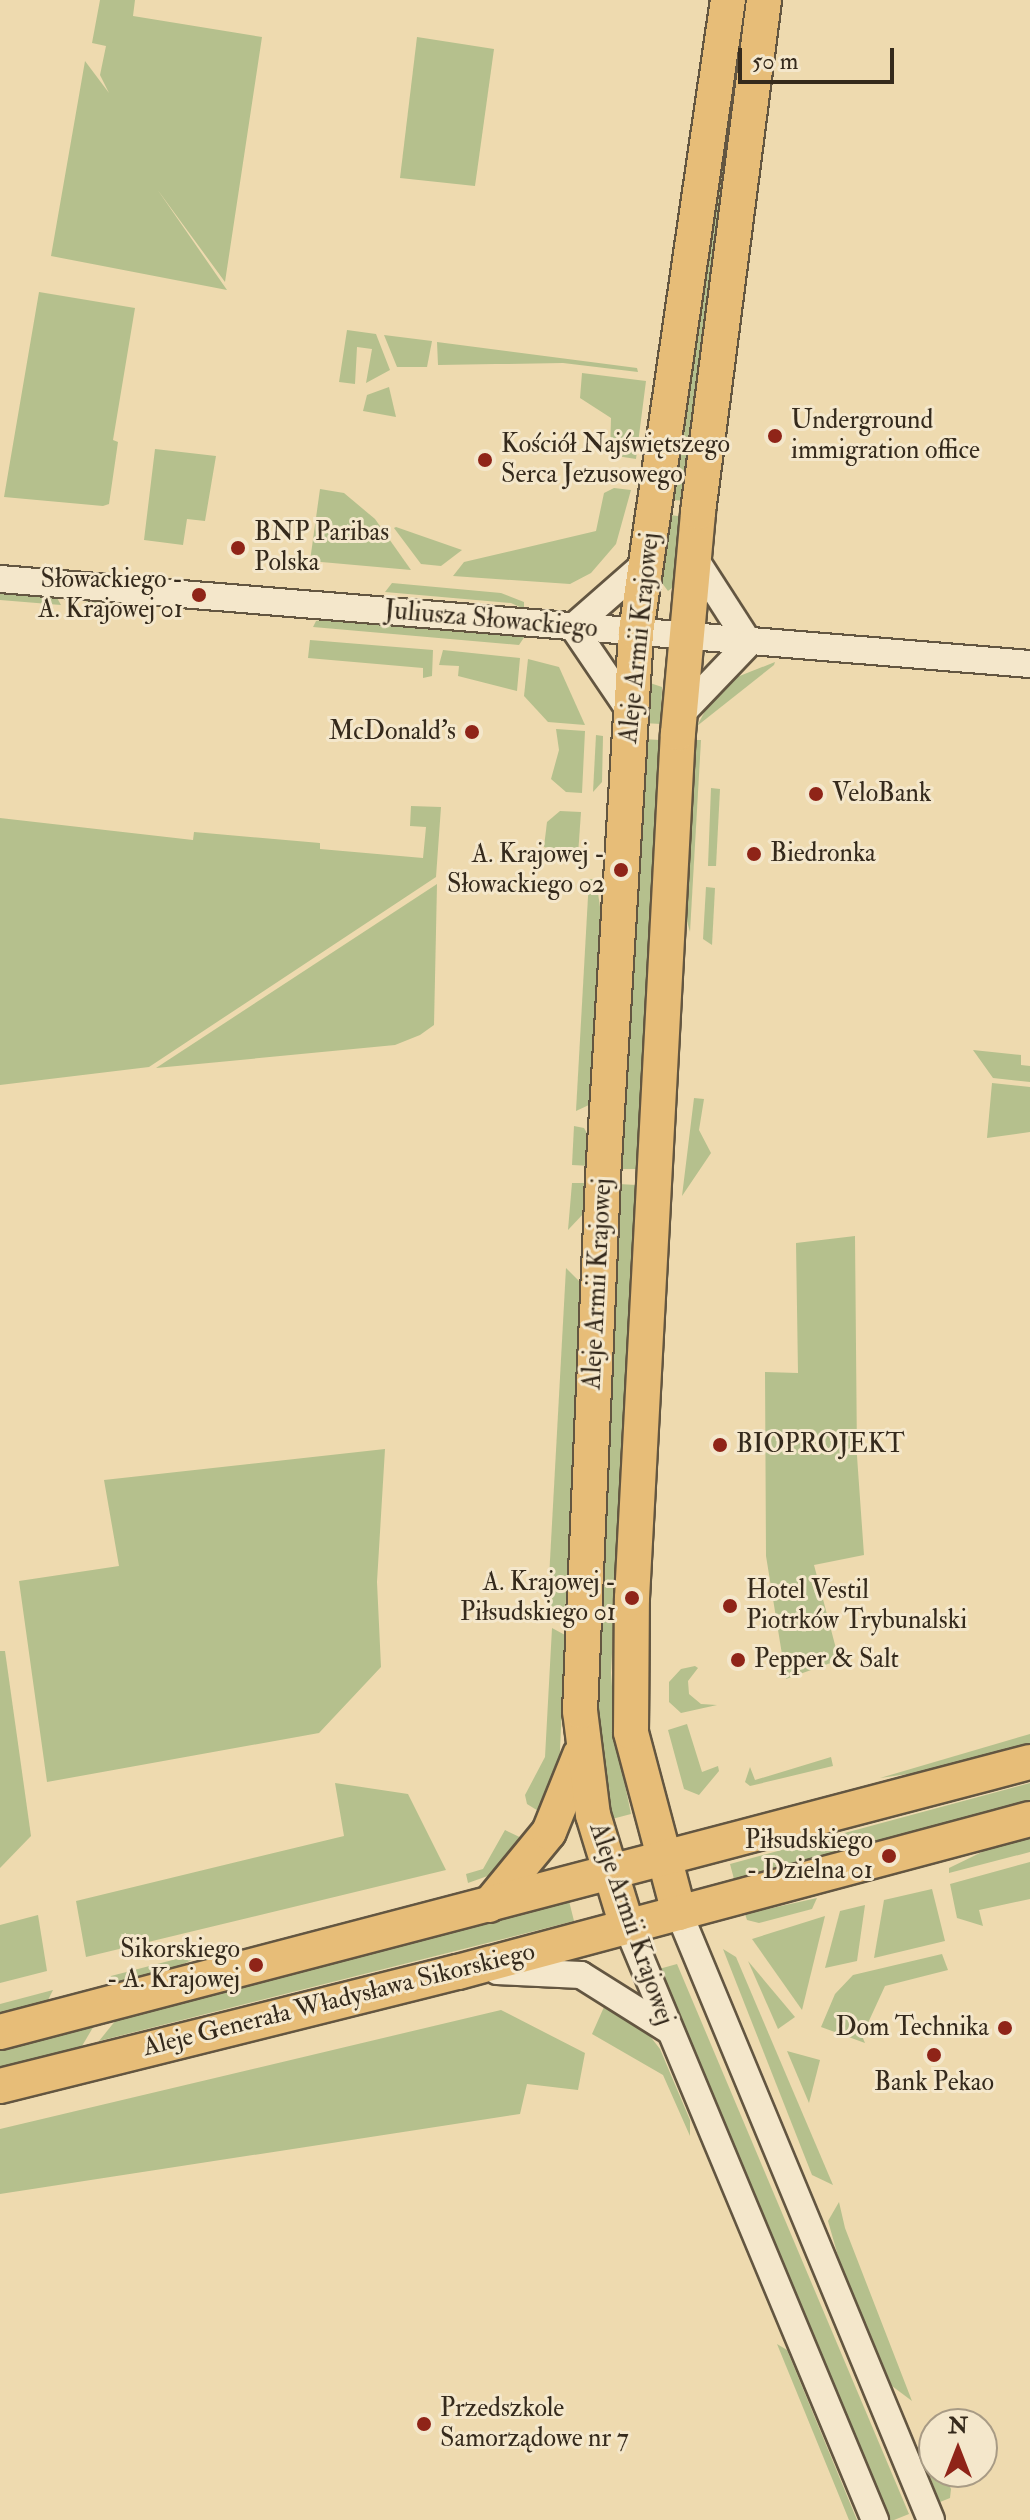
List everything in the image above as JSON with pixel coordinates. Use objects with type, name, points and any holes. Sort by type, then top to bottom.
[{"type":"main road","name":"Aleje Armii Krajowej","points":[[627,1926],[610,1874],[582,1747],[584,1592],[630,711],[636,632],[728,0]]},
{"type":"main road","name":"Aleje Armii Krajowej","points":[[679,1913],[634,1752],[629,1670],[680,715],[693,556],[764,0]]},
{"type":"main road","points":[[489,1905],[549,1832],[582,1747]]},
{"type":"main road","name":"Aleje Generała Władysława Sikorskiego","points":[[0,2032],[1030,1762]]},
{"type":"main road","name":"Aleje Generała Władysława Sikorskiego","points":[[0,2086],[458,1972],[1030,1819]]},
{"type":"street","points":[[680,715],[749,643],[693,556]]},
{"type":"street","points":[[630,711],[573,627],[646,563]]},
{"type":"street","name":"Juliusza Słowackiego","points":[[0,579],[1030,664]]},
{"type":"street","name":"Aleje Armii Krajowej","points":[[679,1913],[931,2520]]},
{"type":"street","name":"Aleje Armii Krajowej","points":[[627,1926],[667,2029],[875,2520]]},
{"type":"street","points":[[458,1972],[545,1969],[581,1975],[667,2029]]},
{"type":"green space","points":[[100,0],[135,0],[133,16],[262,37],[225,282],[157,189],[227,290],[51,256],[85,61],[109,93],[100,75],[106,46],[92,43]]},
{"type":"green space","points":[[737,12],[750,13],[686,501],[673,500]]},
{"type":"green space","points":[[417,37],[494,49],[475,186],[400,178]]},
{"type":"green space","points":[[39,292],[135,308],[113,440],[118,442],[109,504],[103,506],[4,497]]},
{"type":"green space","points":[[347,330],[376,334],[390,370],[366,383],[372,349],[357,347],[355,384],[339,382]]},
{"type":"green space","points":[[384,335],[432,341],[427,367],[397,367]]},
{"type":"green space","points":[[437,342],[637,368],[638,372],[563,363],[438,365]]},
{"type":"green space","points":[[582,373],[646,381],[636,459],[610,455],[611,418],[580,398]]},
{"type":"green space","points":[[389,387],[396,417],[363,411],[367,395]]},
{"type":"green space","points":[[155,449],[216,456],[205,521],[187,519],[183,545],[144,540]]},
{"type":"green space","points":[[614,488],[631,490],[616,544],[591,573],[570,584],[453,576],[464,562],[596,531],[604,493]]},
{"type":"green space","points":[[320,489],[344,493],[375,519],[411,570],[310,561]]},
{"type":"green space","points":[[670,515],[685,517],[676,585],[668,591],[662,583]]},
{"type":"green space","points":[[394,528],[462,550],[441,566],[421,564]]},
{"type":"green space","points":[[392,583],[501,593],[524,602],[524,609],[511,603],[385,592]]},
{"type":"green space","points":[[0,591],[56,596],[61,605],[0,600]]},
{"type":"green space","points":[[89,599],[124,603],[138,611],[81,607]]},
{"type":"green space","points":[[328,619],[525,636],[519,645],[313,627],[316,621]]},
{"type":"green space","points":[[310,640],[433,650],[432,676],[423,678],[423,668],[308,658]]},
{"type":"green space","points":[[443,650],[520,658],[517,691],[458,676],[459,666],[439,665]]},
{"type":"green space","points":[[528,659],[559,667],[585,725],[548,722],[524,696]]},
{"type":"green space","points":[[775,662],[697,726],[712,698],[732,679]]},
{"type":"green space","points":[[650,683],[662,687],[661,724],[643,723]]},
{"type":"green space","points":[[556,729],[585,731],[582,793],[566,792],[551,779],[559,750]]},
{"type":"green space","points":[[596,735],[603,736],[602,782],[593,792]]},
{"type":"green space","points":[[642,739],[660,740],[637,1169],[620,1169]]},
{"type":"green space","points":[[693,740],[701,740],[690,932],[685,914]]},
{"type":"green space","points":[[711,788],[720,789],[716,866],[708,866]]},
{"type":"green space","points":[[411,806],[441,807],[436,877],[149,1067],[0,1085],[0,818],[193,840],[194,832],[320,843],[320,849],[423,858],[426,827],[410,826]]},
{"type":"green space","points":[[560,811],[581,812],[578,855],[544,847],[547,822]]},
{"type":"green space","points":[[589,879],[596,879],[604,935],[591,1104],[576,1111]]},
{"type":"green space","points":[[437,884],[434,1025],[420,1035],[395,1045],[156,1068]]},
{"type":"green space","points":[[706,887],[715,888],[712,945],[703,939]]},
{"type":"green space","points":[[973,1050],[1021,1055],[1021,1065],[1030,1066],[1030,1082],[993,1078]]},
{"type":"green space","points":[[992,1083],[1030,1087],[1030,1132],[987,1138]]},
{"type":"green space","points":[[694,1098],[704,1099],[699,1130],[711,1153],[682,1196]]},
{"type":"green space","points":[[574,1126],[584,1128],[591,1140],[591,1166],[572,1165]]},
{"type":"green space","points":[[572,1183],[590,1183],[584,1213],[568,1230]]},
{"type":"green space","points":[[619,1184],[636,1185],[611,1673],[616,1741],[631,1814],[612,1819],[594,1709]]},
{"type":"green space","points":[[855,1236],[857,1456],[864,1555],[814,1565],[839,1660],[786,1679],[766,1556],[765,1372],[798,1373],[796,1243]]},
{"type":"green space","points":[[566,1268],[579,1281],[583,1298],[565,1616],[547,1615]]},
{"type":"green space","points":[[385,1449],[377,1582],[381,1667],[319,1733],[47,1782],[19,1581],[119,1566],[104,1480]]},
{"type":"green space","points":[[552,1628],[565,1635],[559,1774],[548,1817],[527,1804],[525,1795],[545,1757]]},
{"type":"green space","points":[[0,1651],[5,1651],[31,1836],[0,1868]]},
{"type":"green space","points":[[698,1668],[688,1681],[689,1694],[701,1704],[717,1705],[681,1713],[669,1702],[669,1682],[681,1669]]},
{"type":"green space","points":[[687,1724],[702,1772],[718,1766],[719,1771],[699,1795],[684,1789],[668,1730]]},
{"type":"green space","points":[[1030,1734],[1030,1744],[936,1770],[880,1778]]},
{"type":"green space","points":[[831,1757],[833,1766],[750,1786],[745,1782],[750,1767],[755,1780]]},
{"type":"green space","points":[[335,1783],[408,1794],[446,1870],[86,1957],[76,1901],[344,1836]]},
{"type":"green space","points":[[1030,1783],[1030,1802],[734,1879],[730,1864]]},
{"type":"green space","points":[[505,1830],[532,1843],[496,1873],[468,1883],[466,1874],[483,1869]]},
{"type":"green space","points":[[1030,1838],[1030,1852],[949,1873],[949,1868],[984,1851]]},
{"type":"green space","points":[[1030,1862],[1030,1899],[979,1910],[983,1926],[957,1918],[950,1884]]},
{"type":"green space","points":[[932,1889],[945,1941],[874,1958],[884,1900]]},
{"type":"green space","points":[[817,1898],[812,1909],[759,1923],[747,1920],[745,1914]]},
{"type":"green space","points":[[569,1901],[574,1921],[99,2041],[116,2020]]},
{"type":"green space","points":[[865,1905],[857,1961],[825,1968],[840,1911]]},
{"type":"green space","points":[[38,1915],[47,1971],[0,1983],[0,1925]]},
{"type":"green space","points":[[825,1916],[802,2010],[752,1939]]},
{"type":"green space","points":[[215,1949],[173,1969],[107,1985],[111,1976]]},
{"type":"green space","points":[[723,1949],[736,1957],[833,2185],[812,2175]]},
{"type":"green space","points":[[942,1954],[948,1970],[885,1986],[862,2036],[865,2043],[821,2027],[835,1994],[853,1975]]},
{"type":"green space","points":[[748,1961],[795,2017],[778,2029]]},
{"type":"green space","points":[[677,1964],[909,2514],[889,2520],[659,1969]]},
{"type":"green space","points":[[53,1990],[47,2002],[0,2014],[0,2004]]},
{"type":"green space","points":[[608,1998],[639,2022],[660,2049],[690,2120],[690,2136],[663,2075],[592,2034]]},
{"type":"green space","points":[[501,2010],[585,2053],[578,2090],[527,2084],[520,2114],[0,2194],[0,2129]]},
{"type":"green space","points":[[95,2024],[82,2046],[0,2067],[0,2049]]},
{"type":"green space","points":[[787,2051],[820,2060],[809,2103]]},
{"type":"green space","points":[[839,2202],[845,2228],[912,2401],[892,2386],[840,2263],[828,2221]]},
{"type":"green space","points":[[777,2344],[787,2350],[857,2520],[849,2520]]},
{"type":"green space","points":[[934,2488],[951,2488],[950,2498],[940,2502]]},
{"type":"place","name":"Underground immigration office","points":[[775,436]]},
{"type":"place","name":"Kościół Najświętszego Serca Jezusowego","points":[[485,460]]},
{"type":"place","name":"BNP Paribas Polska","points":[[238,548]]},
{"type":"place","name":"Słowackiego - A. Krajowej 01","points":[[199,595]]},
{"type":"place","name":"McDonald's","points":[[472,732]]},
{"type":"place","name":"VeloBank","points":[[816,794]]},
{"type":"place","name":"Biedronka","points":[[754,854]]},
{"type":"place","name":"A. Krajowej - Słowackiego 02","points":[[621,870]]},
{"type":"place","name":"BIOPROJEKT","points":[[720,1445]]},
{"type":"place","name":"A. Krajowej - Piłsudskiego 01","points":[[632,1598]]},
{"type":"place","name":"Hotel Vestil Piotrków Trybunalski","points":[[730,1606]]},
{"type":"place","name":"Pepper & Salt","points":[[738,1660]]},
{"type":"place","name":"Piłsudskiego - Dzielna 01","points":[[889,1856]]},
{"type":"place","name":"Sikorskiego - A. Krajowej","points":[[256,1965]]},
{"type":"place","name":"Dom Technika","points":[[1005,2028]]},
{"type":"place","name":"Bank Pekao","points":[[934,2055]]},
{"type":"place","name":"Przedszkole Samorządowe nr 7","points":[[424,2424]]}]
